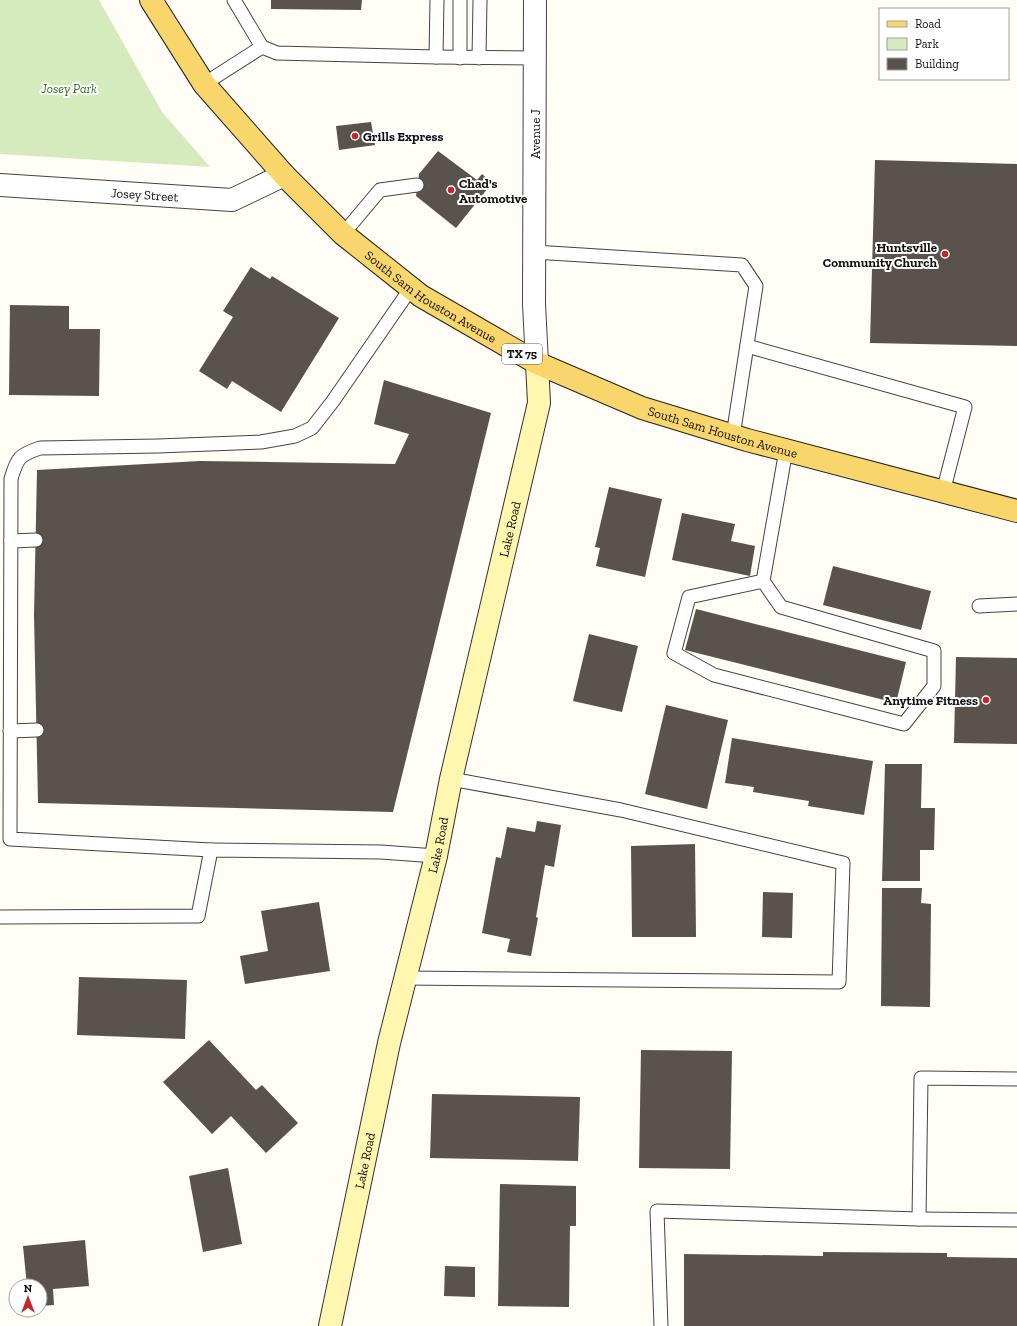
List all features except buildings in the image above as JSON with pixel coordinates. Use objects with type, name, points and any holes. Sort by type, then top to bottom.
[{"type":"main road","name":"South Sam Houston Avenue","points":[[151,0],[204,84],[284,175],[342,234],[420,296],[537,363],[642,408],[733,436],[1017,511]]},
{"type":"street","name":"Avenue J","points":[[535,0],[534,304],[537,363]]},
{"type":"street","name":"Josey Street","points":[[0,185],[232,200],[284,175]]},
{"type":"street","name":"Lake Road","points":[[330,1326],[389,1042],[436,856],[451,779],[539,403],[537,363]]},
{"type":"lane","points":[[234,0],[262,46],[277,53],[460,58],[535,58]]},
{"type":"lane","points":[[436,57],[437,0]]},
{"type":"lane","points":[[460,0],[460,58]]},
{"type":"lane","points":[[479,58],[480,0]]},
{"type":"lane","points":[[204,84],[262,46]]},
{"type":"lane","points":[[342,234],[380,190],[417,185]]},
{"type":"lane","points":[[534,252],[742,265],[756,286],[733,436]]},
{"type":"lane","points":[[410,288],[333,401],[312,428],[295,436],[261,442],[158,446],[40,448],[25,453],[15,464],[11,479],[10,839],[211,850],[381,852],[436,856]]},
{"type":"lane","points":[[747,346],[965,407],[943,492]]},
{"type":"lane","points":[[763,581],[689,597],[674,653],[714,675],[904,724],[934,686],[934,651],[781,607],[763,581],[786,450]]},
{"type":"lane","points":[[11,541],[36,540]]},
{"type":"lane","points":[[979,606],[1017,604]]},
{"type":"lane","points":[[10,731],[37,730]]},
{"type":"lane","points":[[404,978],[839,982],[843,863],[621,810],[451,779]]},
{"type":"lane","points":[[0,917],[198,916],[211,850]]},
{"type":"lane","points":[[919,1219],[921,1078],[1017,1079]]},
{"type":"lane","points":[[662,1326],[657,1211],[919,1219],[1017,1220]]},
{"type":"green space","name":"Josey Park","points":[[0,0],[99,0],[162,112],[210,167],[0,154]]},
{"type":"place","name":"Grills Express","points":[[355,136]]},
{"type":"place","name":"Chad's Automotive","points":[[451,190]]},
{"type":"place","name":"Huntsville Community Church","points":[[945,254]]},
{"type":"place","name":"Anytime Fitness","points":[[986,700]]}]
